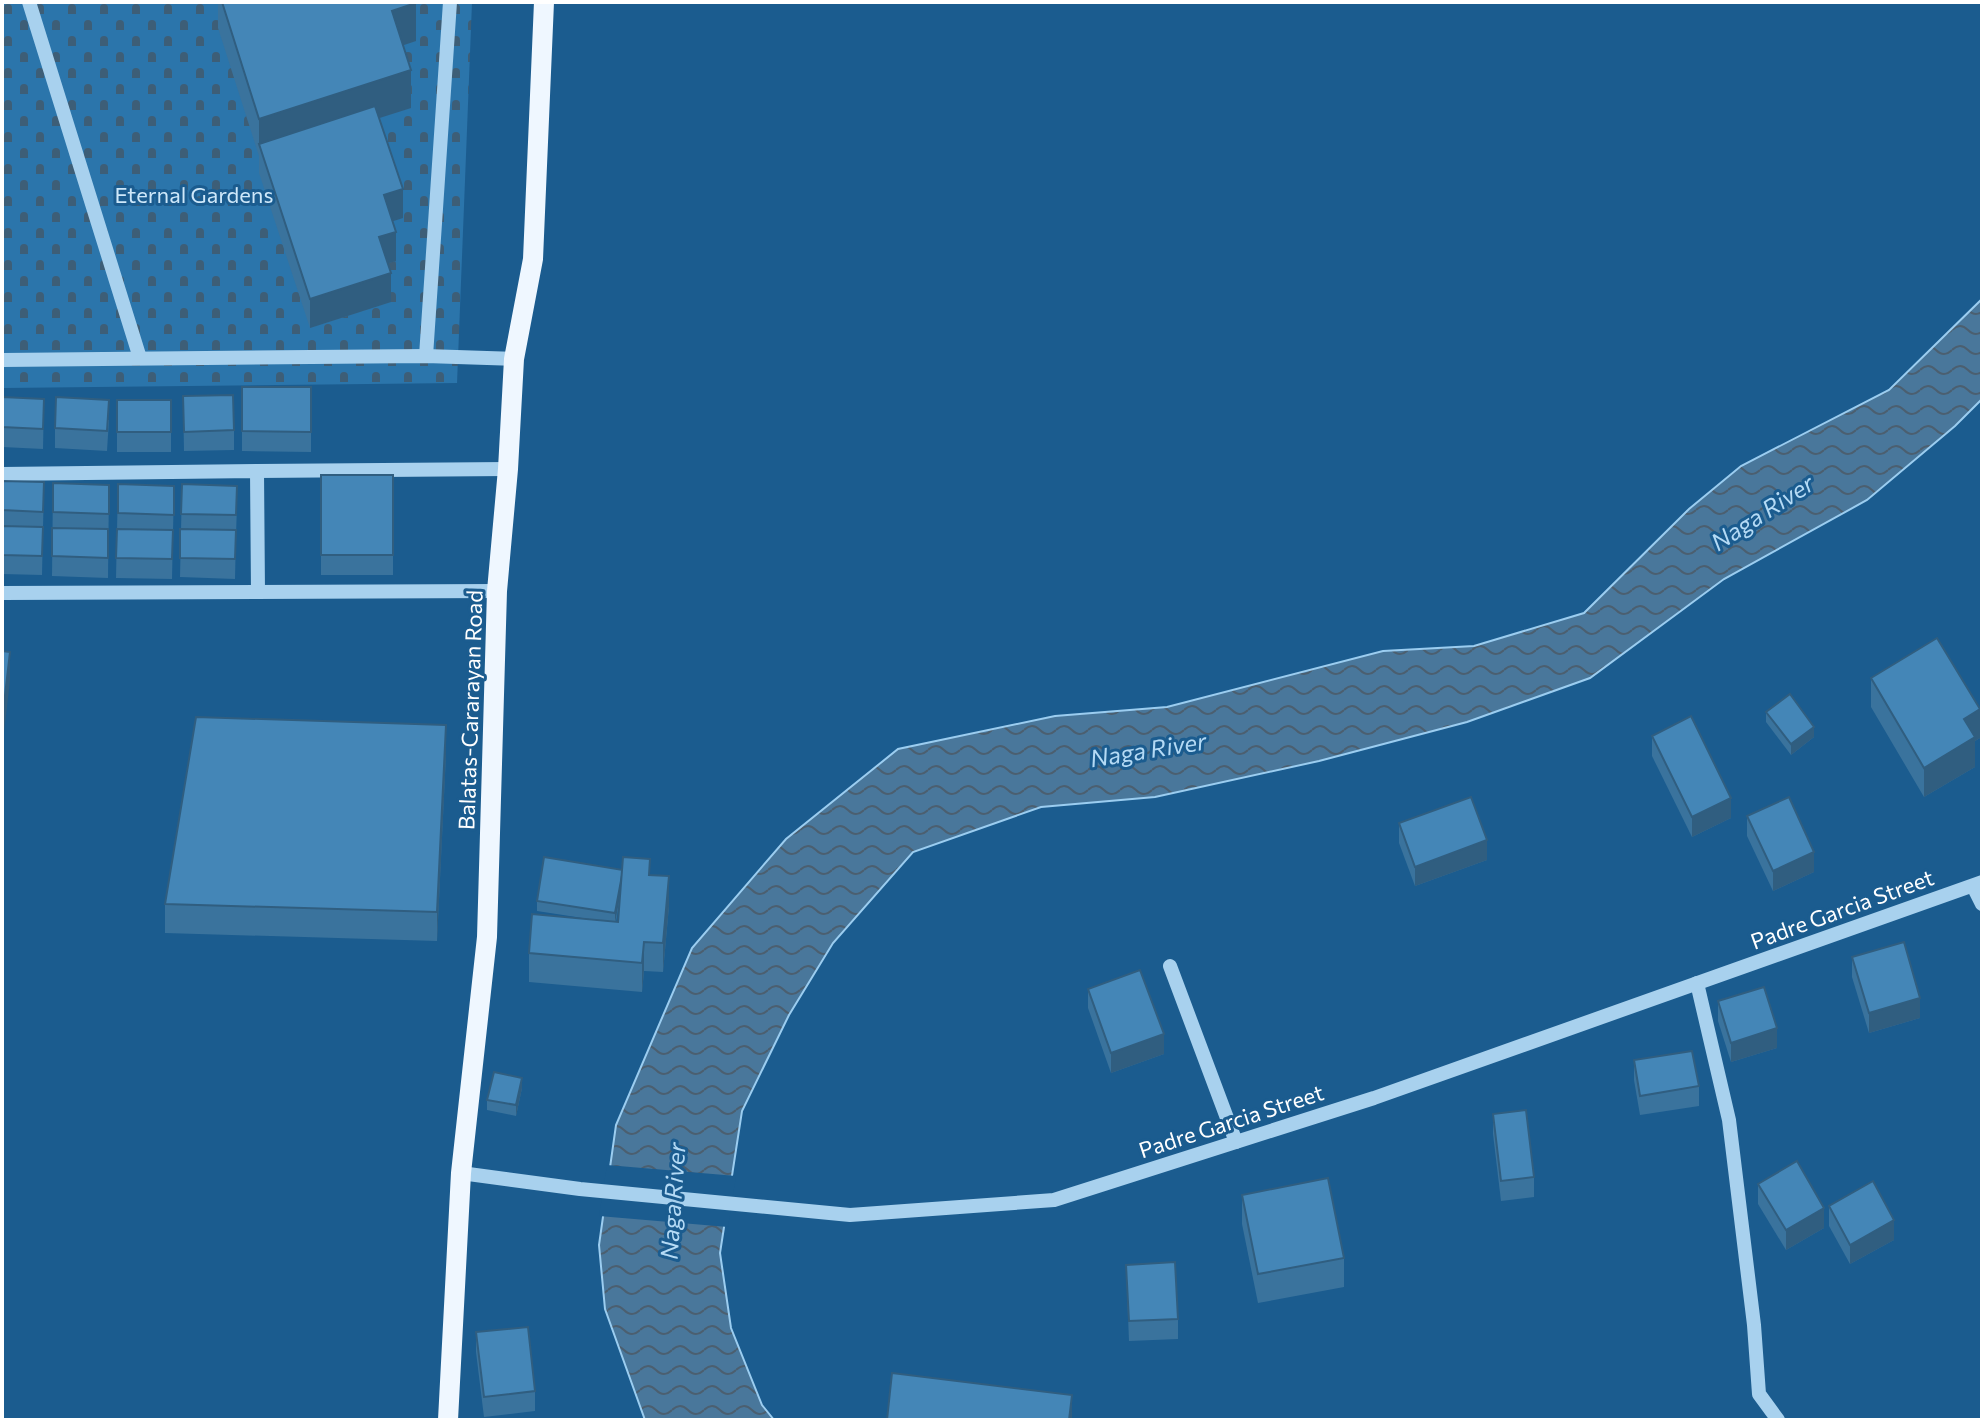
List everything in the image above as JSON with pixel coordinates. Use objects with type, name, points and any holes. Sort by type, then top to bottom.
[{"type":"main road","name":"Balatas-Cararayan Road","points":[[448,1420],[461,1173],[487,937],[497,591],[514,359],[533,259],[544,2]]},
{"type":"street","points":[[29,2],[140,358]]},
{"type":"street","points":[[426,356],[450,2]]},
{"type":"street","points":[[2,360],[426,356],[514,359]]},
{"type":"street","points":[[2,474],[508,469]]},
{"type":"street","points":[[257,471],[258,592]]},
{"type":"street","points":[[2,593],[497,591]]},
{"type":"street","points":[[1977,884],[1982,904]]},
{"type":"street","name":"Padre Garcia Street","points":[[461,1173],[580,1189],[850,1215],[1054,1200],[1374,1098],[1977,884]]},
{"type":"street","points":[[1170,966],[1236,1142]]},
{"type":"street","points":[[1697,983],[1729,1120],[1754,1325],[1759,1394],[1778,1420]]},
{"type":"green space","name":"Eternal Gardens","points":[[2,2],[472,2],[457,383],[2,388]]},
{"type":"water","name":"Naga River","points":[[1982,299],[1982,399],[1955,426],[1867,500],[1724,579],[1590,678],[1467,722],[1319,761],[1155,797],[1041,807],[913,852],[833,943],[789,1015],[742,1111],[720,1253],[731,1328],[762,1405],[774,1420],[645,1420],[605,1309],[599,1245],[616,1125],[692,948],[786,839],[898,749],[1055,716],[1167,707],[1383,651],[1474,646],[1584,613],[1689,509],[1741,466],[1889,390]]},
{"type":"pier","points":[[607,1165],[736,1176],[728,1227],[599,1216]]},
{"type":"building","points":[[222,2],[415,2],[392,11],[411,70],[259,119]]},
{"type":"building","points":[[375,106],[403,189],[384,195],[396,232],[379,237],[391,273],[310,299],[259,144]]},
{"type":"building","points":[[242,387],[311,387],[311,432],[242,431]]},
{"type":"building","points":[[233,395],[234,430],[184,432],[183,396]]},
{"type":"building","points":[[2,397],[44,399],[43,429],[2,427]]},
{"type":"building","points":[[56,397],[109,400],[107,431],[55,428]]},
{"type":"building","points":[[117,400],[171,400],[171,432],[117,432]]},
{"type":"building","points":[[321,475],[393,475],[393,555],[321,555]]},
{"type":"building","points":[[2,481],[44,482],[43,512],[2,510]]},
{"type":"building","points":[[53,483],[109,485],[109,514],[53,512]]},
{"type":"building","points":[[118,484],[174,486],[174,515],[118,513]]},
{"type":"building","points":[[182,484],[237,486],[236,515],[181,514]]},
{"type":"building","points":[[2,526],[43,527],[42,556],[2,555]]},
{"type":"building","points":[[52,528],[108,529],[108,558],[52,556]]},
{"type":"building","points":[[117,529],[173,530],[172,559],[116,558]]},
{"type":"building","points":[[180,529],[236,530],[235,559],[180,558]]},
{"type":"building","points":[[1937,638],[1980,709],[1964,719],[1975,737],[1924,768],[1871,678]]},
{"type":"building","points":[[2,651],[10,652],[2,721]]},
{"type":"building","points":[[1790,694],[1814,727],[1791,744],[1766,712]]},
{"type":"building","points":[[1691,716],[1731,798],[1692,817],[1652,736]]},
{"type":"building","points":[[196,717],[446,725],[437,912],[165,904]]},
{"type":"building","points":[[1471,797],[1487,840],[1415,867],[1399,823]]},
{"type":"building","points":[[1789,797],[1814,852],[1773,871],[1747,816]]},
{"type":"building","points":[[544,857],[623,870],[615,913],[537,901]]},
{"type":"building","points":[[623,857],[650,859],[649,875],[669,876],[663,943],[644,942],[642,963],[529,953],[532,914],[618,922]]},
{"type":"building","points":[[1904,942],[1920,998],[1869,1013],[1852,957]]},
{"type":"building","points":[[1140,970],[1164,1034],[1111,1053],[1088,989]]},
{"type":"building","points":[[1764,987],[1777,1028],[1731,1043],[1718,1001]]},
{"type":"building","points":[[1692,1051],[1699,1086],[1640,1096],[1634,1060]]},
{"type":"building","points":[[494,1072],[522,1078],[516,1105],[487,1100]]},
{"type":"building","points":[[1526,1110],[1534,1177],[1501,1181],[1493,1114]]},
{"type":"building","points":[[1797,1161],[1824,1208],[1786,1230],[1758,1184]]},
{"type":"building","points":[[1328,1178],[1344,1258],[1258,1274],[1242,1195]]},
{"type":"building","points":[[1873,1181],[1894,1220],[1850,1245],[1829,1206]]},
{"type":"building","points":[[1175,1262],[1178,1319],[1129,1321],[1126,1265]]},
{"type":"building","points":[[528,1327],[535,1391],[484,1397],[476,1332]]},
{"type":"building","points":[[892,1373],[1072,1395],[1069,1420],[887,1420]]}]
